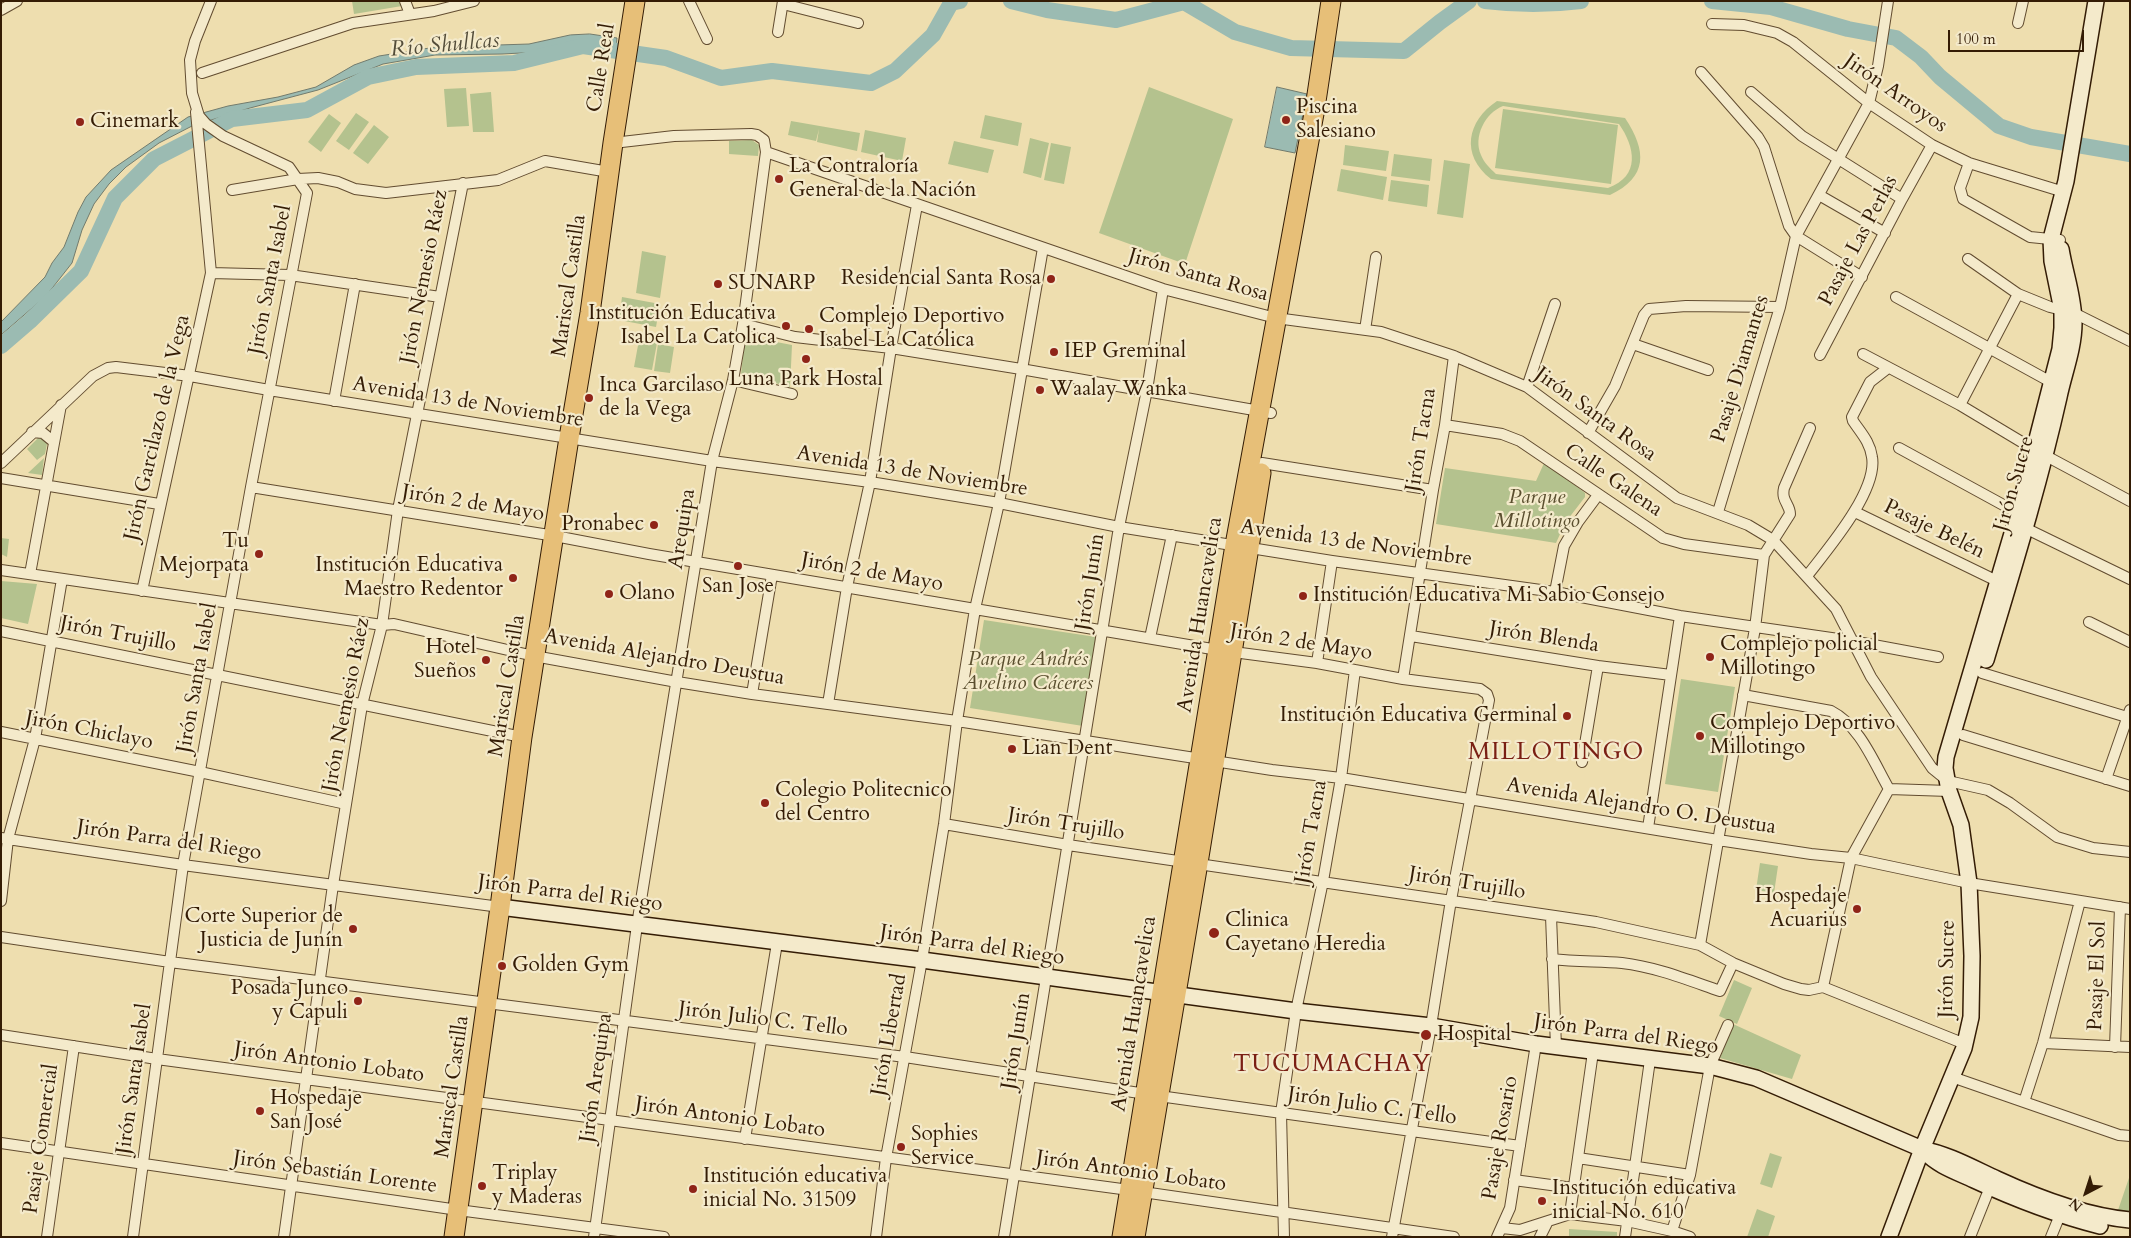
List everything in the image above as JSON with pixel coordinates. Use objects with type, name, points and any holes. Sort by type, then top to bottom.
[{"type":"highway","name":"Calle Real","points":[[613,143],[635,1]]},
{"type":"highway","name":"Avenida Huancavelica","points":[[1321,110],[1331,1]]},
{"type":"highway","name":"Avenida Huancavelica","points":[[1122,1237],[1136,1191],[1281,318],[1343,1]]},
{"type":"highway","name":"Mariscal Castilla","points":[[454,1237],[522,737],[555,536],[568,438],[590,313],[613,143]]},
{"type":"highway","name":"Avenida Huancavelica","points":[[1242,546],[1262,463],[1265,412]]},
{"type":"highway","name":"Avenida Huancavelica","points":[[1135,1237],[1136,1191]]},
{"type":"street","points":[[1,10],[17,1]]},
{"type":"street","name":"Jirón Garcilazo de la Vega","points":[[142,591],[159,504],[190,376],[211,273],[190,60],[195,41],[211,1]]},
{"type":"street","points":[[406,1],[410,14]]},
{"type":"street","points":[[202,73],[353,23],[474,1]]},
{"type":"street","points":[[689,1],[707,39]]},
{"type":"street","points":[[2018,22],[2023,1]]},
{"type":"street","name":"Jirón Sucre","points":[[1889,1237],[1922,1149],[1965,1044],[1971,1017],[1972,956],[1969,883],[1961,825],[1945,768],[1946,757],[2018,513],[2040,453],[2070,349],[2074,325],[2052,261],[2096,1]]},
{"type":"street","points":[[778,32],[783,3],[858,23]]},
{"type":"street","name":"Pasaje Diamantes","points":[[1718,512],[1780,307],[1796,236],[1869,103],[1878,66],[1887,6]]},
{"type":"street","name":"Jirón Arroyos","points":[[1712,24],[1744,25],[1785,37],[1869,103],[1932,146],[1969,163],[2065,186]]},
{"type":"street","points":[[1701,72],[1758,137],[1764,147],[1786,222],[1796,236],[1862,277]]},
{"type":"street","points":[[1751,92],[1802,136],[1838,161],[1902,199]]},
{"type":"street","name":"Jirón Santa Isabel","points":[[133,1237],[183,865],[290,275],[307,193],[289,167],[216,132],[202,120],[196,109]]},
{"type":"street","name":"Arequipa","points":[[613,143],[674,136],[751,134],[757,135],[764,140],[766,152],[743,324],[732,380],[712,461],[637,924]]},
{"type":"street","name":"Pasaje Las Perlas","points":[[1820,354],[1932,146]]},
{"type":"street","name":"Jirón Santa Rosa","points":[[766,152],[1163,289],[1281,318],[1381,332],[1454,356],[1527,387],[1677,498],[1748,525],[1773,540],[1808,576],[1836,609],[1871,677],[1932,768],[1949,786],[1988,790],[2010,803],[2057,837],[2093,848],[2130,852]]},
{"type":"street","points":[[232,190],[298,178],[318,178],[338,182],[355,189],[386,193],[463,182],[498,180],[545,161],[609,172]]},
{"type":"street","points":[[1969,163],[1960,188],[1963,199],[2030,237],[2055,240]]},
{"type":"street","name":"Jirón Nemesio Ráez","points":[[284,1237],[333,885],[362,705],[382,625],[398,510],[463,182]]},
{"type":"street","points":[[1819,195],[1885,233]]},
{"type":"street","points":[[828,704],[847,587],[870,482],[891,348],[918,205]]},
{"type":"street","name":"Jirón Libertad","points":[[876,1237],[886,1158],[922,960],[944,824],[956,721],[998,502],[1043,248]]},
{"type":"street","points":[[1365,330],[1376,257]]},
{"type":"street","points":[[1968,258],[2018,294],[2068,311],[2130,341]]},
{"type":"street","points":[[211,273],[290,275],[440,296]]},
{"type":"street","points":[[334,401],[355,284]]},
{"type":"street","name":"Jirón Junín","points":[[1004,1237],[1119,527],[1146,390],[1163,289]]},
{"type":"street","points":[[1960,405],[2018,294]]},
{"type":"street","points":[[1896,297],[2051,382]]},
{"type":"street","points":[[1527,387],[1555,304]]},
{"type":"street","points":[[1588,433],[1615,386],[1644,315],[1653,308],[1780,307]]},
{"type":"street","name":"Jirón Sucre","points":[[1949,786],[2025,528],[2040,453],[2051,382],[2060,349],[2062,328],[2068,311]]},
{"type":"street","points":[[743,324],[795,337],[891,348],[1146,390],[1208,403],[1265,412]]},
{"type":"street","points":[[1633,344],[1708,370]]},
{"type":"street","points":[[1863,354],[1960,405],[2040,453],[2130,502]]},
{"type":"street","name":"Jirón Tacna","points":[[1403,678],[1445,425],[1454,356]]},
{"type":"street","name":"Avenida 13 de Noviembre","points":[[1,463],[61,404],[93,376],[108,368],[126,367],[712,461],[870,482],[998,502],[1119,527],[1332,561],[1556,592],[1680,616],[1852,641],[1938,657]]},
{"type":"street","points":[[1808,576],[1855,512],[1870,478],[1873,459],[1867,440],[1852,417],[1870,382],[1888,368]]},
{"type":"street","points":[[732,380],[792,394]]},
{"type":"street","points":[[30,574],[61,404]]},
{"type":"street","name":"Calle Galena","points":[[1445,425],[1509,436],[1663,538],[1684,544],[1764,555]]},
{"type":"street","points":[[1700,945],[1755,628],[1764,555],[1790,514],[1783,497],[1784,488],[1810,428]]},
{"type":"street","points":[[32,432],[44,433],[54,442]]},
{"type":"street","points":[[1899,448],[2018,513]]},
{"type":"street","points":[[1262,463],[1433,490]]},
{"type":"street","points":[[1,478],[159,504]]},
{"type":"street","name":"Jirón 2 de Mayo","points":[[251,487],[555,536],[696,562],[1225,651],[1317,663],[1480,689],[1487,694],[1489,700],[1471,798]]},
{"type":"street","points":[[1556,592],[1564,546],[1578,522],[1598,495]]},
{"type":"street","name":"Pasaje Belén","points":[[1855,512],[1998,581]]},
{"type":"street","points":[[2025,528],[2130,579]]},
{"type":"street","points":[[1150,638],[1172,535]]},
{"type":"street","points":[[1317,663],[1332,561]]},
{"type":"street","name":"Avenida Alejandro Deustua","points":[[1,570],[382,625],[394,624],[534,656],[676,682],[1085,740]]},
{"type":"street","points":[[752,694],[772,575]]},
{"type":"street","points":[[1,900],[5,838],[35,739],[62,579]]},
{"type":"street","points":[[1648,828],[1680,616]]},
{"type":"street","points":[[2089,622],[2130,642]]},
{"type":"street","name":"Jirón Trujillo","points":[[1,631],[522,737]]},
{"type":"street","name":"Jirón Blenda","points":[[1411,636],[1598,666],[1671,675]]},
{"type":"street","points":[[1582,762],[1598,666]]},
{"type":"street","name":"Jirón Tacna","points":[[1284,1237],[1281,1113],[1296,1011],[1324,881],[1341,778],[1354,670]]},
{"type":"street","points":[[1982,673],[2129,715],[2106,779]]},
{"type":"street","points":[[1743,695],[1831,711],[1840,716],[1854,728],[1889,789]]},
{"type":"street","name":"Jirón Chiclayo","points":[[1,732],[346,804]]},
{"type":"street","points":[[1963,736],[2130,786]]},
{"type":"street","name":"Avenida Alejandro O. Deustua","points":[[1085,740],[1207,760],[1471,798],[1718,840],[1851,858],[1969,883],[2125,908]]},
{"type":"street","points":[[1889,789],[1949,786]]},
{"type":"street","points":[[1823,987],[1851,858],[1889,789]]},
{"type":"street","points":[[1393,1232],[1432,1026],[1451,900],[1471,798]]},
{"type":"street","name":"Jirón Trujillo","points":[[944,824],[1068,845],[1596,922],[1700,945],[1733,963],[1801,989],[1809,990],[1823,987],[1965,1044]]},
{"type":"street","name":"Jirón Parra del Riego","points":[[5,838],[183,865],[922,960],[1296,1011],[1432,1026],[1556,1047],[1710,1066],[1756,1078],[1922,1149],[1941,1154],[1991,1182],[2015,1187],[2105,1227],[2130,1230]]},
{"type":"street","points":[[2024,1102],[2043,1043],[2080,901]]},
{"type":"street","name":"Pasaje El Sol","points":[[2115,1047],[2125,908]]},
{"type":"street","points":[[1550,916],[1556,1047]]},
{"type":"street","name":"Jirón Arequipa","points":[[595,1232],[637,924]]},
{"type":"street","name":"Jirón Julio C. Tello","points":[[1,937],[320,982],[905,1057],[1152,1095],[1520,1146]]},
{"type":"street","points":[[745,1139],[777,942]]},
{"type":"street","points":[[1552,959],[1623,963],[1646,968],[1720,991],[1733,963]]},
{"type":"street","points":[[1672,1231],[1690,1175],[1710,1066],[1728,1025]]},
{"type":"street","name":"Jirón Antonio Lobato","points":[[1,1035],[157,1059],[1136,1191],[1284,1212],[1393,1232],[1454,1237]]},
{"type":"street","points":[[2043,1043],[2130,1047]]},
{"type":"street","name":"Pasaje Rosario","points":[[1499,1232],[1510,1208],[1536,1044]]},
{"type":"street","name":"Pasaje Comercial","points":[[47,1237],[74,1046]]},
{"type":"street","points":[[1570,1214],[1593,1052]]},
{"type":"street","points":[[1625,1237],[1650,1060]]},
{"type":"street","points":[[1952,1077],[2119,1135],[2130,1136]]},
{"type":"street","name":"Jirón Sebastián Lorente","points":[[1,1144],[458,1210],[595,1232],[664,1237]]},
{"type":"street","points":[[1578,1158],[1690,1175]]},
{"type":"street","points":[[1514,1180],[1573,1188]]},
{"type":"street","points":[[1970,1237],[1991,1182]]},
{"type":"street","points":[[2051,1237],[2062,1209]]},
{"type":"street","name":"Jirón Parra del Riego","points":[[2062,1209],[2130,1220]]},
{"type":"street","points":[[1499,1232],[1520,1230],[1570,1214],[1627,1221],[1690,1237]]},
{"type":"street","points":[[1540,1237],[1548,1221]]},
{"type":"green space","points":[[352,1],[401,1],[402,6],[354,14]]},
{"type":"green space","points":[[1149,87],[1233,119],[1185,264],[1099,233]]},
{"type":"green space","points":[[466,88],[469,126],[447,127],[444,89]]},
{"type":"green space","points":[[491,92],[494,132],[473,132],[470,94]]},
{"type":"green space","points":[[1497,101],[1625,118],[1637,141],[1640,152],[1640,162],[1637,171],[1622,188],[1610,195],[1491,179],[1481,170],[1471,149],[1471,138],[1474,128],[1479,118]],"holes":[[[1503,106],[1619,124],[1629,142],[1632,160],[1626,176],[1619,183],[1608,188],[1496,174],[1487,165],[1479,148],[1482,126],[1491,114]]]},
{"type":"green space","points":[[1503,109],[1618,125],[1611,184],[1495,168]]},
{"type":"green space","points":[[356,113],[369,122],[349,150],[336,141]]},
{"type":"green space","points":[[329,114],[341,123],[321,152],[308,142]]},
{"type":"green space","points":[[985,115],[1022,123],[1018,146],[980,138]]},
{"type":"green space","points":[[791,121],[860,133],[857,151],[817,142],[819,129],[816,141],[788,135]]},
{"type":"green space","points":[[374,125],[389,137],[368,164],[353,153]]},
{"type":"green space","points":[[865,130],[906,138],[902,161],[861,152]]},
{"type":"green space","points":[[1030,138],[1049,143],[1041,178],[1023,173]]},
{"type":"green space","points":[[752,140],[759,145],[758,156],[729,154],[729,141]]},
{"type":"green space","points":[[954,141],[994,150],[988,173],[948,164]]},
{"type":"green space","points":[[1051,143],[1071,147],[1064,184],[1044,180]]},
{"type":"green space","points":[[1345,145],[1389,151],[1386,171],[1343,165]]},
{"type":"green space","points":[[1394,154],[1432,159],[1430,181],[1391,176]]},
{"type":"green space","points":[[1444,160],[1470,164],[1463,218],[1437,214]]},
{"type":"green space","points":[[1341,169],[1387,177],[1383,200],[1337,191]]},
{"type":"green space","points":[[1391,180],[1429,185],[1427,207],[1388,201]]},
{"type":"green space","points":[[642,251],[666,256],[660,298],[636,293]]},
{"type":"green space","points":[[622,297],[660,304],[656,327],[619,320]]},
{"type":"green space","points":[[745,336],[792,345],[790,387],[741,374]]},
{"type":"green space","points":[[639,340],[657,343],[652,370],[634,367]]},
{"type":"green space","points":[[658,344],[674,347],[670,373],[654,371]]},
{"type":"green space","points":[[38,438],[44,439],[47,444],[45,454],[37,460],[27,449]]},
{"type":"green space","points":[[44,458],[42,475],[28,473]]},
{"type":"green space","name":"Parque Millotingo","points":[[1545,461],[1585,493],[1585,497],[1565,523],[1556,543],[1436,524],[1445,468],[1536,481]]},
{"type":"green space","points":[[1,538],[9,539],[7,557],[1,554]]},
{"type":"green space","points":[[1,581],[37,584],[28,624],[1,618]]},
{"type":"green space","name":"Parque Andrés Avelino Cáceres","points":[[984,620],[1096,637],[1083,726],[970,708]]},
{"type":"green space","name":"Complejo Deportivo Millotingo","points":[[1681,679],[1735,687],[1718,792],[1665,784]]},
{"type":"green space","points":[[1760,863],[1778,866],[1774,893],[1756,890]]},
{"type":"green space","points":[[1734,980],[1752,988],[1737,1024],[1719,1016]]},
{"type":"green space","points":[[1733,1024],[1801,1055],[1792,1079],[1720,1058]]},
{"type":"green space","points":[[1770,1153],[1782,1157],[1772,1188],[1760,1184]]},
{"type":"green space","points":[[2130,1175],[2130,1218],[2116,1216]]},
{"type":"green space","points":[[1757,1209],[1775,1216],[1768,1237],[1747,1237]]},
{"type":"green space","points":[[1569,1229],[1617,1232],[1617,1237],[1569,1237]]},
{"type":"water","points":[[590,34],[617,38],[616,48],[502,54],[435,55],[383,64],[318,90],[192,126],[159,143],[126,167],[109,184],[94,204],[82,230],[72,263],[46,296],[1,335],[1,322],[45,277],[52,263],[64,247],[86,197],[111,170],[188,117],[228,106],[278,97],[316,87],[354,65],[379,56],[436,47],[529,44],[570,35]]},
{"type":"water","name":"Piscina Salesiano","points":[[1277,87],[1307,94],[1295,153],[1265,147]]},
{"type":"waterway","name":"Río Shullcas","points":[[1,346],[30,321],[81,271],[115,198],[154,159],[232,119],[307,110],[368,77],[416,67],[514,63],[583,46],[666,58],[721,78],[772,71],[871,83],[895,71],[933,35],[951,3],[960,1]]},
{"type":"waterway","name":"Río Shullcas","points":[[1011,1],[1047,10],[1116,20],[1184,2],[1235,32],[1291,48],[1404,51],[1469,1]]},
{"type":"waterway","name":"Río Shullcas","points":[[1485,1],[1533,4],[1581,1]]},
{"type":"waterway","name":"Río Shullcas","points":[[1712,1],[1771,7],[1848,29],[1896,38],[1921,57],[1940,77],[1999,126],[2031,137],[2130,154]]},
{"type":"place","name":"Piscina Salesiano","points":[[1286,120]]},
{"type":"place","name":"Cinemark","points":[[80,122]]},
{"type":"place","name":"La Contraloría General de la Nación","points":[[779,179]]},
{"type":"place","name":"Residencial Santa Rosa","points":[[1051,279]]},
{"type":"place","name":"SUNARP","points":[[718,284]]},
{"type":"place","name":"Institución Educativa Isabel La Catolica","points":[[786,326]]},
{"type":"place","name":"Complejo Deportivo Isabel La Católica","points":[[809,329]]},
{"type":"place","name":"IEP Greminal","points":[[1054,352]]},
{"type":"place","name":"Luna Park Hostal","points":[[806,359]]},
{"type":"place","name":"Waalay Wanka","points":[[1040,390]]},
{"type":"place","name":"Inca Garcilaso de la Vega","points":[[589,398]]},
{"type":"place","name":"Pronabec","points":[[654,525]]},
{"type":"place","name":"Tu Mejorpata","points":[[259,554]]},
{"type":"place","name":"San Jose","points":[[738,566]]},
{"type":"place","name":"Institución Educativa Maestro Redentor","points":[[513,578]]},
{"type":"place","name":"Olano","points":[[609,594]]},
{"type":"place","name":"Institución Educativa Mi Sabio Consejo","points":[[1303,596]]},
{"type":"place","name":"Complejo policial Millotingo","points":[[1710,657]]},
{"type":"place","name":"Hotel Sueños","points":[[486,660]]},
{"type":"place","name":"Institución Educativa Germinal","points":[[1567,716]]},
{"type":"place","name":"Complejo Deportivo Millotingo","points":[[1700,736]]},
{"type":"place","name":"Lian Dent","points":[[1012,749]]},
{"type":"place","name":"Colegio Politecnico del Centro","points":[[765,803]]},
{"type":"place","name":"Hospedaje Acuarius","points":[[1857,909]]},
{"type":"place","name":"Corte Superior de Justicia de Junín","points":[[353,929]]},
{"type":"place","name":"Clinica Cayetano Heredia","points":[[1214,933]]},
{"type":"place","name":"Golden Gym","points":[[502,966]]},
{"type":"place","name":"Posada Junco y Capuli","points":[[358,1001]]},
{"type":"place","name":"Hospital","points":[[1426,1035]]},
{"type":"place","name":"Hospedaje San José","points":[[260,1111]]},
{"type":"place","name":"Sophies Service","points":[[901,1147]]},
{"type":"place","name":"Triplay y Maderas","points":[[482,1186]]},
{"type":"place","name":"Institución educativa inicial No. 31509","points":[[693,1189]]},
{"type":"place","name":"Institución educativa inicial No. 610","points":[[1542,1201]]},
{"type":"district","name":"MILLOTINGO","points":[[1556,753]]},
{"type":"district","name":"TUCUMACHAY","points":[[1332,1065]]}]
